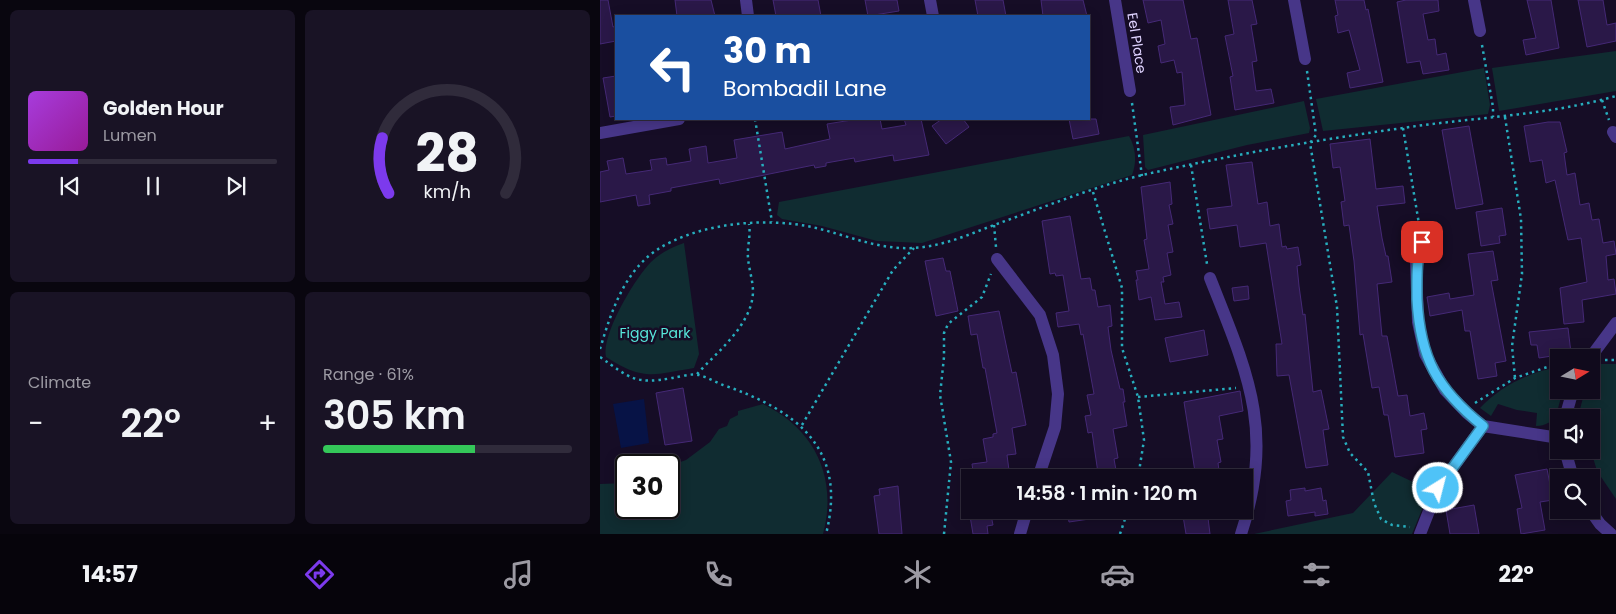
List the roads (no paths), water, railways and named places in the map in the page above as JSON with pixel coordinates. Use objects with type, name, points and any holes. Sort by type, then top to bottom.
[{"type":"street","points":[[746,0],[748,15]]},
{"type":"street","points":[[930,0],[933,15]]},
{"type":"street","name":"Eel Place","points":[[1115,0],[1130,91]]},
{"type":"street","points":[[1294,0],[1305,60]]},
{"type":"street","points":[[1474,0],[1480,31]]},
{"type":"street","points":[[600,133],[673,120]]},
{"type":"street","points":[[1422,242],[1416,263],[1418,322],[1424,354],[1445,390],[1467,413],[1483,426],[1550,437]]},
{"type":"street","points":[[997,259],[1040,315],[1053,355],[1058,394],[1055,426],[1041,469]]},
{"type":"street","points":[[1210,278],[1241,356],[1256,411],[1258,458],[1251,503],[1241,534]]},
{"type":"street","points":[[1597,349],[1616,323]]},
{"type":"street","points":[[1420,533],[1438,488],[1483,426]]},
{"type":"street","points":[[1020,534],[1024,519]]},
{"type":"street","points":[[1596,519],[1612,534]]},
{"type":"park label","name":"Figgy Park","points":[[655,333]]}]
